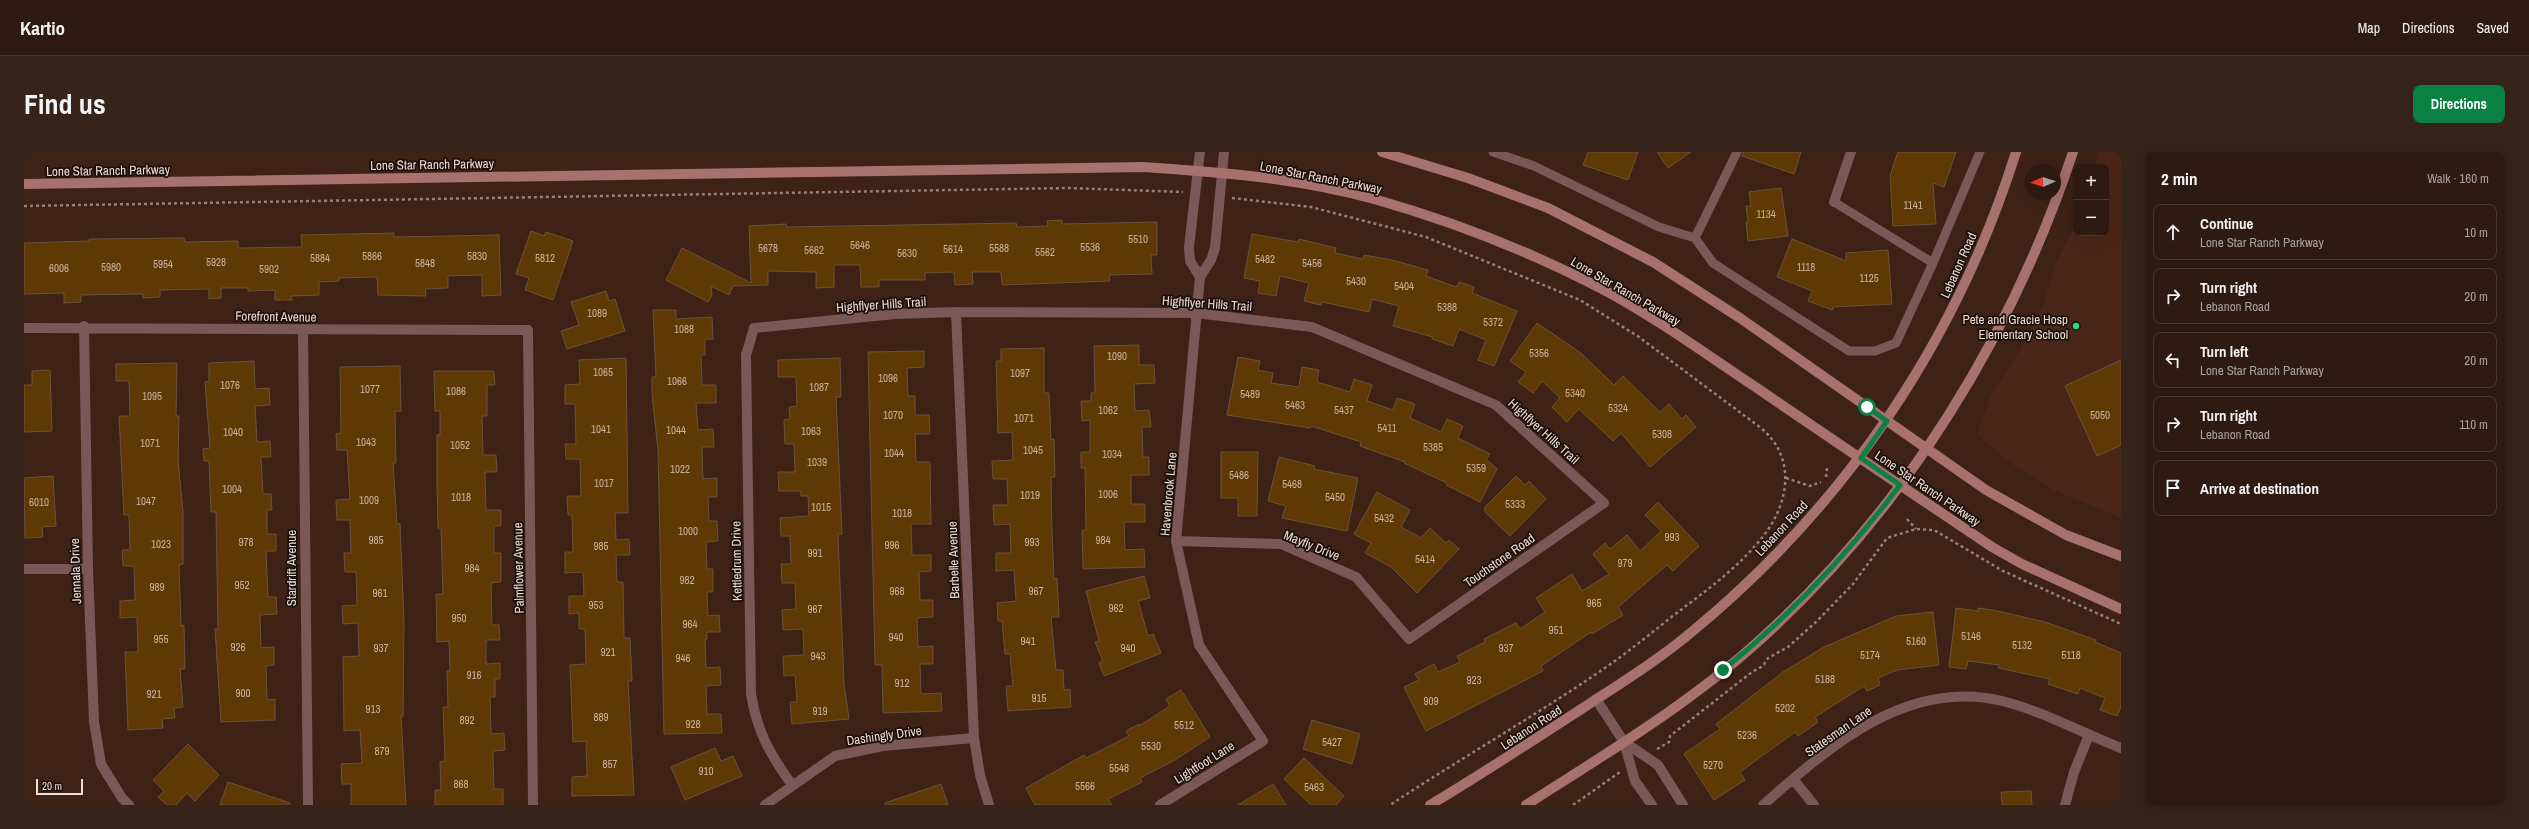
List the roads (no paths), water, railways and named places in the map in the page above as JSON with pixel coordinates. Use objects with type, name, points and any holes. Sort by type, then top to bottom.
[{"type":"main road","points":[[1382,152],[1475,180],[1548,208],[1646,258],[1740,318],[1986,490],[2038,521],[2066,535],[2121,556]]},
{"type":"main road","name":"Lebanon Road","points":[[1430,805],[1481,775],[1660,656],[1729,601],[1783,547],[1861,458],[1887,421],[1945,323],[1965,284],[1997,208],[2016,152]]},
{"type":"main road","points":[[1526,805],[1624,742],[1684,700],[1761,639],[1835,564],[1873,522],[1927,449],[1989,346],[2017,292],[2059,195],[2072,152]]},
{"type":"main road","name":"Lone Star Ranch Parkway","points":[[24,184],[1143,166],[1198,170],[1280,180],[1372,198],[1456,225],[1538,258],[1643,312],[1992,547],[2022,564],[2121,608]]},
{"type":"street","points":[[1200,152],[1189,247],[1190,261],[1200,277]]},
{"type":"street","name":"Havenbrook Lane","points":[[1224,152],[1215,248],[1211,260],[1200,277],[1176,541],[1199,645],[1263,741]]},
{"type":"street","points":[[1834,202],[1851,152]]},
{"type":"street","name":"Highflyer Hills Trail","points":[[754,328],[895,314],[956,312],[1196,313],[1312,327],[1496,405],[1604,502]]},
{"type":"street","name":"Barbelle Avenue","points":[[956,312],[974,738],[980,775],[989,805]]},
{"type":"street","name":"Forefront Avenue","points":[[24,328],[84,326],[303,330],[528,330]]},
{"type":"street","name":"Jennala Drive","points":[[84,326],[88,568],[94,722],[101,764],[122,798],[129,805]]},
{"type":"street","name":"Kettledrum Drive","points":[[754,328],[746,355],[751,694],[755,716],[762,738],[792,785]]},
{"type":"street","name":"Stardrift Avenue","points":[[303,330],[308,805]]},
{"type":"street","name":"Palmflower Avenue","points":[[528,330],[533,805]]},
{"type":"street","name":"Touchstone Road","points":[[1409,639],[1604,502]]},
{"type":"street","name":"Mayfly Drive","points":[[1176,541],[1280,544],[1356,577],[1409,639]]},
{"type":"street","points":[[24,569],[88,568]]},
{"type":"street","name":"Statesman Lane","points":[[1763,805],[1793,779],[1867,724],[1899,708],[1932,699],[1967,697],[2002,701],[2121,748]]},
{"type":"street","points":[[1596,699],[1624,742],[1635,781],[1652,805]]},
{"type":"street","points":[[2065,805],[2074,772],[2089,735]]},
{"type":"street","name":"Dashingly Drive","points":[[765,805],[835,756],[884,746],[974,738]]},
{"type":"street","name":"Lightfoot Lane","points":[[1160,805],[1263,741]]},
{"type":"street","points":[[1624,742],[1658,765],[1683,805]]},
{"type":"street","points":[[1793,779],[1814,805]]},
{"type":"lane","points":[[1493,152],[1534,166],[1659,227],[1695,238],[1713,262],[1849,351],[1874,351],[1896,343],[1933,263],[1980,152]]},
{"type":"lane","points":[[1695,238],[1737,152]]},
{"type":"lane","points":[[1834,202],[1933,263]]},
{"type":"place","name":"Pete and Gracie Hosp Elementary School","points":[[2076,326]]}]
